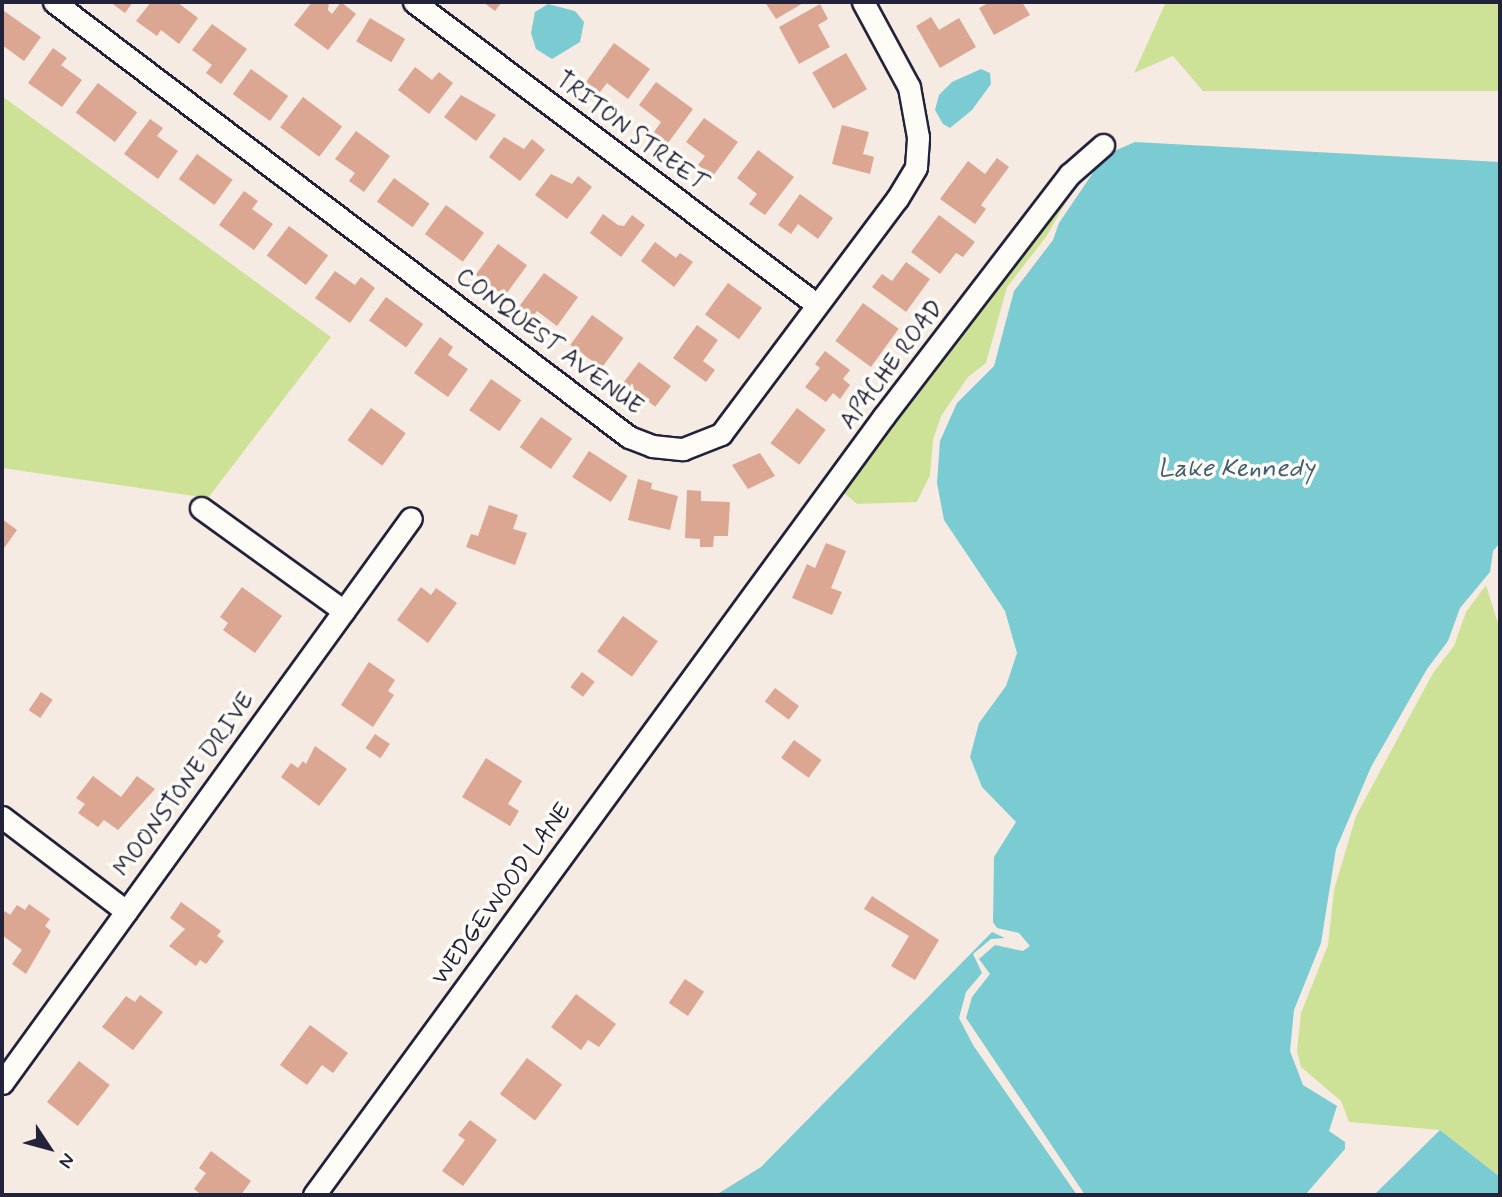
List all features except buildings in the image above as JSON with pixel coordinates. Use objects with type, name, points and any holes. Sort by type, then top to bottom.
[{"type":"street","name":"CONQUEST AVENUE","points":[[54,2],[629,436],[652,446],[682,449],[721,435],[816,303],[897,199],[916,167],[918,137],[909,87],[868,4]]},
{"type":"street","name":"TRITON STREET","points":[[414,2],[816,303]]},
{"type":"street","name":"APACHE ROAD","points":[[730,623],[1048,202],[1070,174],[1103,145]]},
{"type":"street","points":[[201,508],[344,611]]},
{"type":"street","name":"MOONSTONE DRIVE","points":[[2,1083],[411,518]]},
{"type":"street","name":"WEDGEWOOD LANE","points":[[314,1195],[730,623]]},
{"type":"street","points":[[2,817],[126,911]]},
{"type":"green space","points":[[1166,2],[1500,2],[1500,91],[1203,91],[1173,56],[1134,73]]},
{"type":"green space","points":[[2,96],[331,337],[208,498],[2,468]]},
{"type":"green space","points":[[1082,174],[1046,237],[1007,287],[986,363],[968,377],[941,416],[933,440],[930,475],[917,502],[857,504],[843,492],[876,441]]},
{"type":"green space","points":[[1486,585],[1500,630],[1500,1177],[1440,1130],[1349,1122],[1341,1101],[1301,1067],[1297,1051],[1301,1013],[1328,945],[1334,890],[1356,816],[1433,673],[1454,646],[1466,612]]},
{"type":"water","points":[[548,4],[575,11],[584,22],[580,42],[552,59],[536,49],[531,33],[535,12]]},
{"type":"water","points":[[981,69],[990,73],[991,84],[972,110],[950,128],[943,124],[935,110],[939,95],[952,82]]},
{"type":"water","name":"Lake Kennedy","points":[[1135,142],[1500,162],[1500,543],[1493,551],[1490,572],[1460,608],[1448,641],[1427,669],[1371,767],[1336,849],[1321,943],[1294,1010],[1290,1051],[1303,1085],[1337,1106],[1329,1131],[1345,1142],[1345,1149],[1305,1195],[1085,1195],[966,1018],[972,997],[990,974],[979,959],[995,945],[1023,951],[1030,946],[1019,933],[997,928],[993,922],[994,857],[1016,822],[982,787],[970,757],[979,723],[1006,686],[1017,653],[1005,611],[944,520],[937,483],[940,441],[957,403],[994,366],[1014,291],[1053,240],[1059,223],[1105,155]]},
{"type":"water","points":[[992,932],[1005,938],[991,939],[973,954],[982,973],[966,992],[959,1018],[973,1045],[1077,1195],[716,1195],[761,1167]]},
{"type":"water","points":[[1440,1130],[1500,1177],[1500,1195],[1374,1195]]}]
